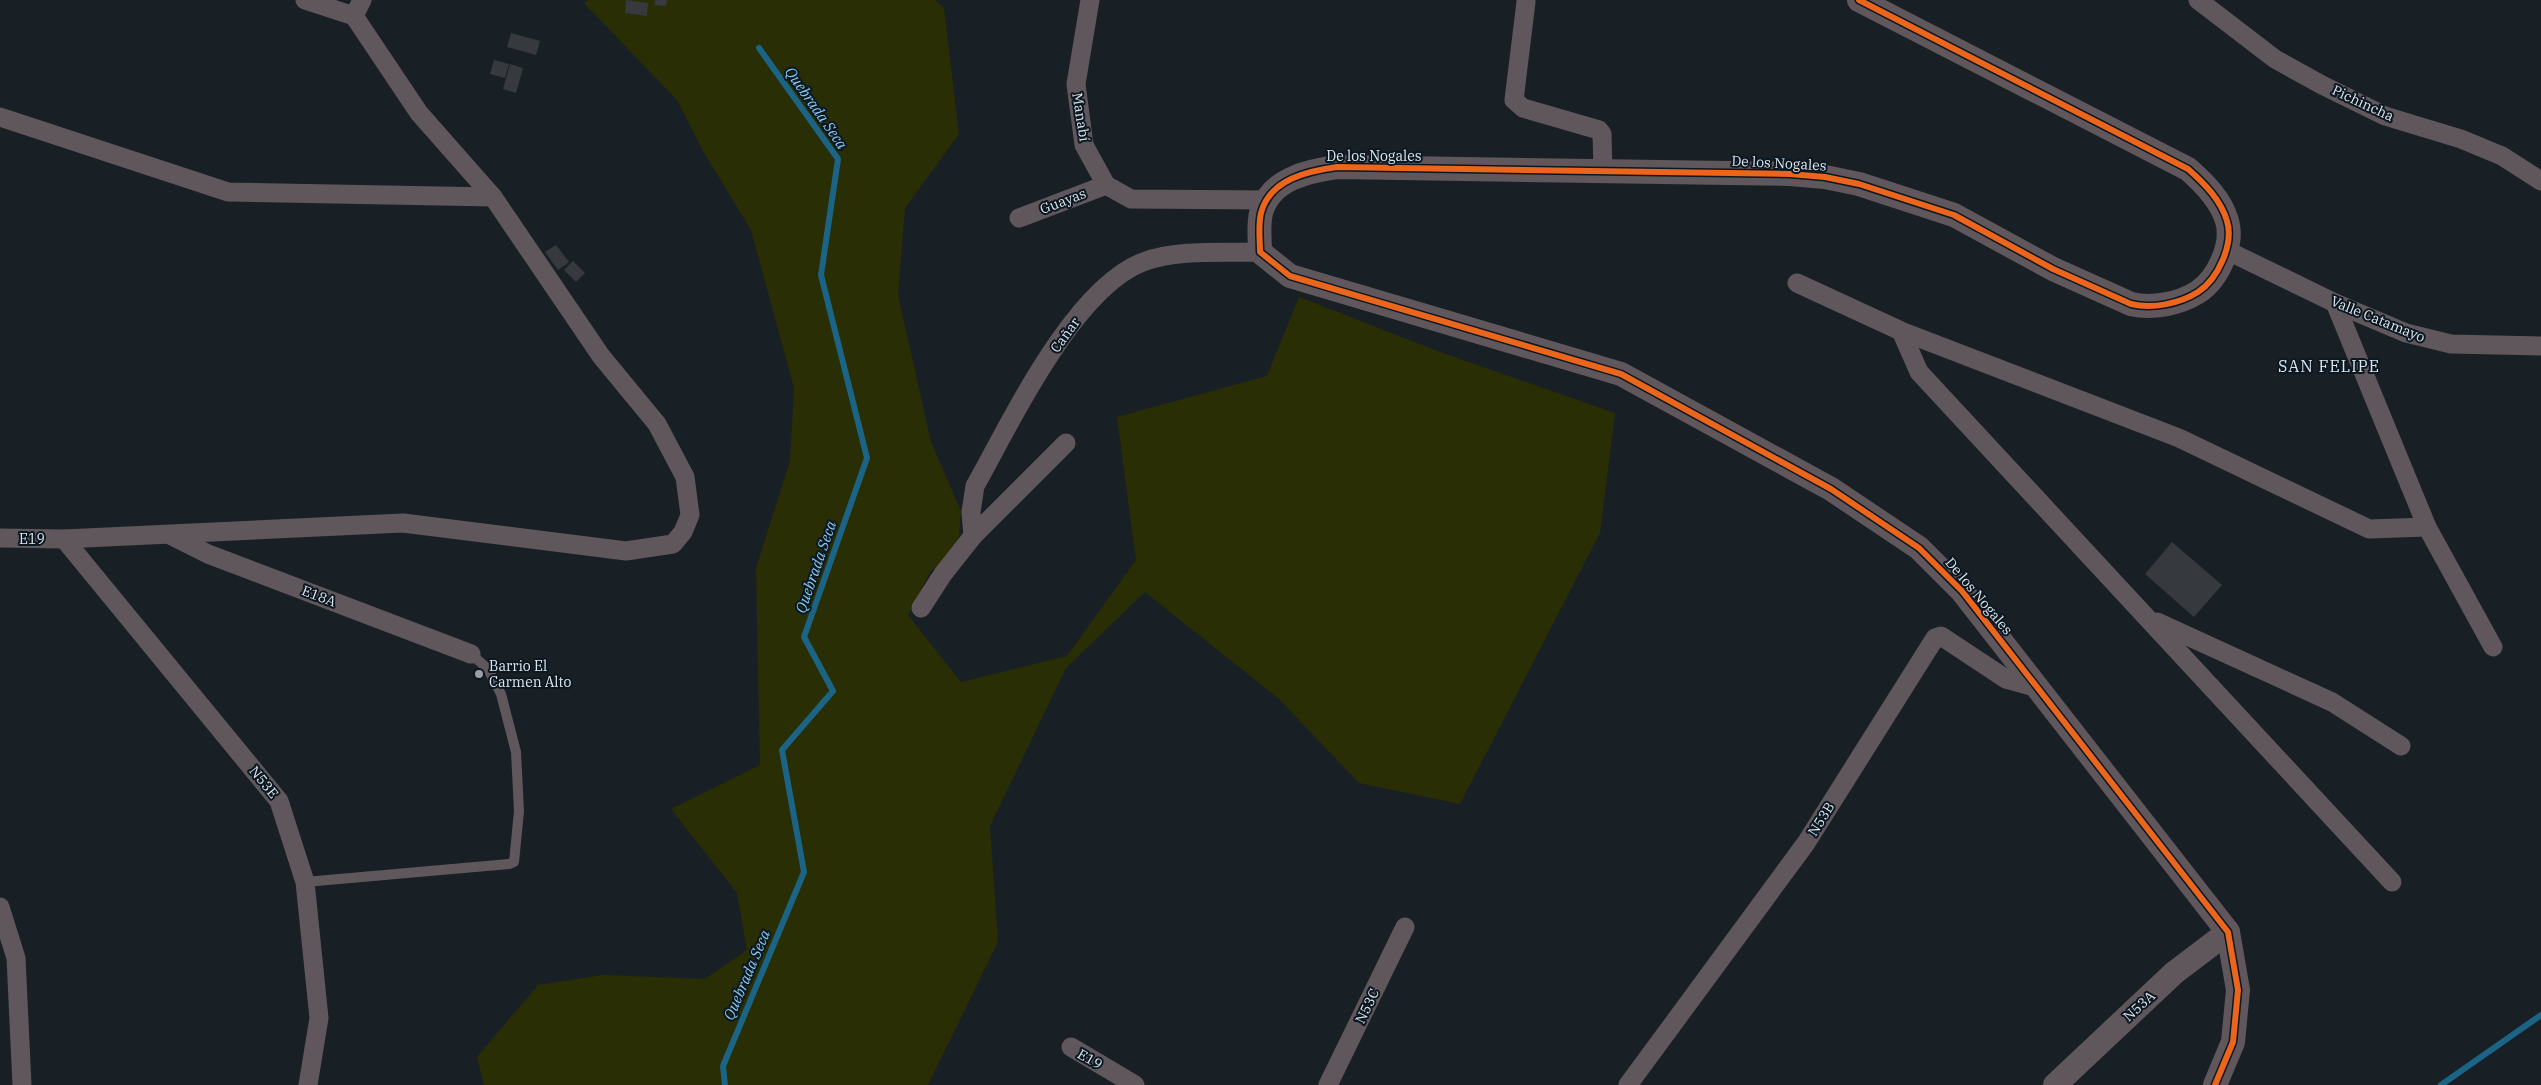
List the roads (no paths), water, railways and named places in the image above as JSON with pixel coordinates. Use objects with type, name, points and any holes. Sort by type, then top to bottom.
[{"type":"street","points":[[305,0],[358,8]]},
{"type":"street","name":"Manabí","points":[[1090,0],[1076,84],[1084,145],[1106,185]]},
{"type":"street","name":"De los Nogales","points":[[1859,0],[2188,169],[2209,189],[2223,210],[2229,231],[2226,250],[2212,276],[2199,292],[2162,305],[2142,306],[2131,304],[2053,269],[1954,215],[1859,184],[1825,177],[1790,174],[1337,167],[1294,176],[1280,186],[1268,200],[1262,212],[1260,252],[1290,276],[1622,374],[1831,489],[1919,548],[1944,570],[1962,591],[2228,932],[2238,990],[2233,1042],[2215,1085]]},
{"type":"street","name":"Pichincha","points":[[2198,0],[2275,59],[2314,80],[2385,116],[2461,139],[2502,156],[2541,181]]},
{"type":"street","points":[[1526,2],[1514,100],[1523,108],[1599,130],[1602,134],[1603,170]]},
{"type":"street","name":"E19","points":[[0,538],[64,539],[403,523],[626,552],[673,544],[683,532],[690,515],[685,476],[657,424],[601,356],[493,197],[419,113],[358,8]]},
{"type":"street","points":[[0,117],[228,192],[493,197]]},
{"type":"street","points":[[1106,185],[1131,199],[1268,200]]},
{"type":"street","name":"Guayas","points":[[1019,218],[1106,185]]},
{"type":"street","name":"Valle Catamayo","points":[[2226,250],[2335,303],[2406,333],[2428,340],[2451,344],[2541,346]]},
{"type":"street","name":"Cañar","points":[[973,536],[971,499],[975,486],[1057,344],[1095,294],[1126,271],[1142,262],[1165,256],[1260,252]]},
{"type":"street","points":[[1797,283],[1901,331],[2179,438],[2369,529],[2427,526]]},
{"type":"street","points":[[2335,303],[2427,526],[2493,647]]},
{"type":"street","points":[[1901,331],[1919,372],[2392,882]]},
{"type":"street","points":[[921,608],[943,574],[973,536],[1066,443]]},
{"type":"street","name":"E18A","points":[[168,534],[208,554],[471,654]]},
{"type":"street","name":"N53E","points":[[64,539],[279,801],[305,882],[319,1018],[308,1085]]},
{"type":"street","points":[[2146,617],[2332,702],[2401,746]]},
{"type":"street","name":"N53B","points":[[1628,1085],[1806,843],[1935,638],[1941,636],[2006,679],[2035,687]]},
{"type":"street","points":[[0,907],[8,959],[22,1085]]},
{"type":"street","name":"N53C","points":[[1328,1085],[1405,927]]},
{"type":"street","name":"N53A","points":[[2055,1085],[2174,973],[2228,932]]},
{"type":"street","name":"E19","points":[[1071,1048],[1135,1085]]},
{"type":"lane","points":[[305,882],[510,864],[514,862],[519,811],[516,752],[501,694],[488,670],[471,654]]},
{"type":"waterway","name":"Quebrada Seca","points":[[725,1085],[723,1066],[804,872],[782,750],[833,691],[804,637],[867,458],[821,275],[838,159],[759,48]]},
{"type":"waterway","points":[[2441,1085],[2541,1015]]},
{"type":"place","name":"Barrio El Carmen Alto","points":[[479,674]]},
{"type":"district","name":"SAN FELIPE","points":[[2329,366]]}]
